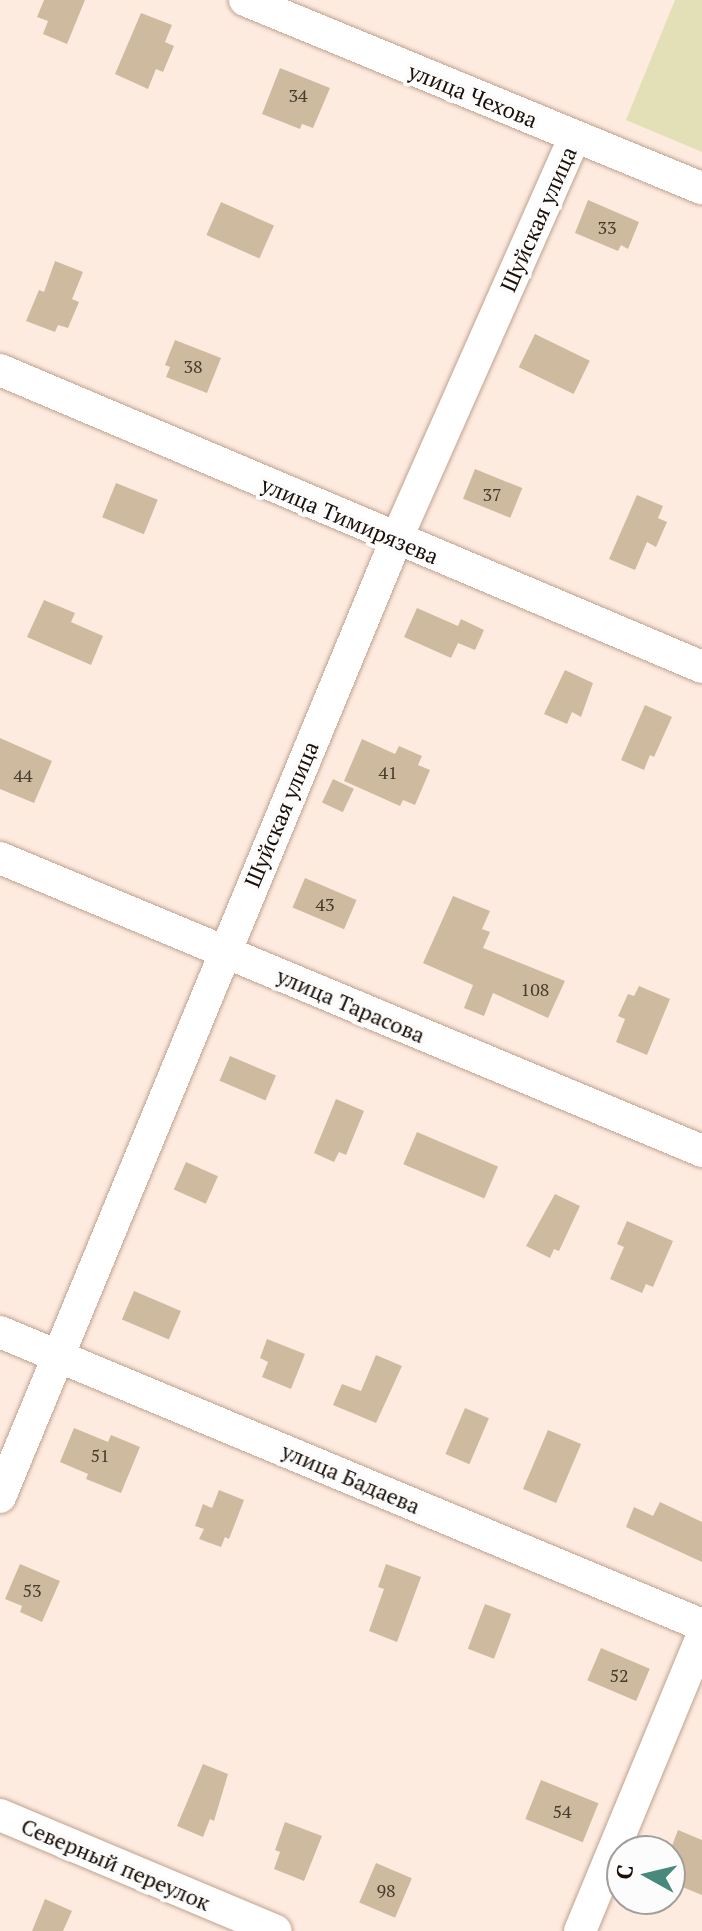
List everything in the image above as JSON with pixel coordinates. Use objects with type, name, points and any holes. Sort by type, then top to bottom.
[{"type":"street","name":"улица Чехова","points":[[245,0],[702,188]]},
{"type":"street","name":"Шуйская улица","points":[[0,1497],[396,540],[575,137]]},
{"type":"street","name":"улица Тимирязева","points":[[0,370],[702,667]]},
{"type":"street","name":"улица Тарасова","points":[[0,858],[702,1151]]},
{"type":"street","name":"улица Бадаева","points":[[0,1332],[702,1625]]},
{"type":"street","points":[[580,1931],[702,1636]]},
{"type":"street","name":"Северный переулок","points":[[0,1815],[276,1931]]},
{"type":"shaded area","points":[[675,0],[702,0],[702,152],[626,120]]},
{"type":"building","points":[[44,0],[85,0],[67,44],[43,34],[48,21],[37,17]]},
{"type":"building","points":[[141,13],[172,25],[165,42],[174,46],[163,72],[156,69],[148,89],[115,74]]},
{"type":"building","points":[[280,68],[330,88],[313,128],[302,124],[300,129],[262,114]]},
{"type":"building","points":[[588,200],[639,222],[628,249],[621,245],[618,251],[575,233]]},
{"type":"building","points":[[221,202],[274,226],[259,258],[206,235]]},
{"type":"building","points":[[55,261],[83,272],[72,299],[79,302],[68,328],[58,325],[55,332],[26,321],[39,290],[44,292]]},
{"type":"building","points":[[535,334],[590,361],[574,394],[519,367]]},
{"type":"building","points":[[175,340],[221,358],[207,393],[166,377],[170,367],[165,365]]},
{"type":"building","points":[[475,469],[522,488],[510,518],[463,499]]},
{"type":"building","points":[[116,483],[158,500],[144,534],[102,517]]},
{"type":"building","points":[[637,495],[663,506],[658,518],[667,522],[656,547],[647,542],[635,570],[609,559]]},
{"type":"building","points":[[44,600],[75,613],[71,622],[103,636],[91,665],[27,637]]},
{"type":"building","points":[[417,608],[458,626],[461,619],[484,630],[475,650],[458,643],[451,658],[404,637]]},
{"type":"building","points":[[565,670],[593,683],[581,717],[572,712],[567,724],[544,714]]},
{"type":"building","points":[[645,705],[672,717],[654,757],[650,755],[644,770],[621,760]]},
{"type":"building","points":[[0,738],[52,761],[34,803],[0,789]]},
{"type":"building","points":[[362,739],[395,754],[399,746],[422,756],[418,765],[430,770],[415,805],[403,800],[400,806],[344,781]]},
{"type":"building","points":[[333,779],[354,789],[343,812],[322,803]]},
{"type":"building","points":[[305,878],[357,900],[344,929],[292,907]]},
{"type":"building","points":[[453,896],[490,911],[482,929],[490,932],[483,948],[565,981],[548,1018],[493,993],[484,1016],[464,1008],[473,985],[423,963]]},
{"type":"building","points":[[639,986],[670,999],[647,1055],[616,1042],[625,1019],[618,1016],[628,994],[634,996]]},
{"type":"building","points":[[230,1056],[276,1076],[265,1100],[219,1081]]},
{"type":"building","points":[[336,1099],[364,1111],[346,1155],[339,1152],[334,1162],[314,1153]]},
{"type":"building","points":[[417,1132],[498,1166],[484,1199],[403,1164]]},
{"type":"building","points":[[186,1162],[218,1176],[206,1204],[174,1189]]},
{"type":"building","points":[[555,1194],[580,1206],[559,1251],[554,1249],[550,1258],[526,1246]]},
{"type":"building","points":[[627,1221],[673,1241],[653,1287],[646,1284],[642,1293],[610,1279],[624,1247],[617,1244]]},
{"type":"building","points":[[134,1291],[181,1311],[169,1339],[122,1320]]},
{"type":"building","points":[[267,1339],[305,1354],[291,1389],[262,1377],[268,1362],[260,1358]]},
{"type":"building","points":[[376,1355],[402,1366],[376,1423],[333,1405],[342,1384],[361,1391]]},
{"type":"building","points":[[465,1408],[489,1418],[469,1464],[445,1454]]},
{"type":"building","points":[[74,1428],[108,1442],[111,1435],[140,1447],[121,1493],[86,1479],[88,1474],[60,1462]]},
{"type":"building","points":[[548,1430],[581,1444],[556,1503],[523,1489]]},
{"type":"building","points":[[219,1490],[244,1500],[229,1539],[225,1537],[221,1547],[199,1539],[204,1529],[195,1526],[203,1504],[212,1508]]},
{"type":"building","points":[[660,1502],[702,1522],[702,1562],[626,1527],[634,1507],[653,1516]]},
{"type":"building","points":[[20,1564],[60,1581],[42,1622],[20,1612],[22,1606],[5,1599]]},
{"type":"building","points":[[386,1564],[421,1577],[397,1642],[369,1631],[384,1589],[378,1587]]},
{"type":"building","points":[[485,1604],[511,1614],[494,1659],[468,1649]]},
{"type":"building","points":[[601,1648],[650,1669],[636,1701],[587,1680]]},
{"type":"building","points":[[203,1764],[228,1774],[214,1821],[210,1819],[203,1837],[177,1826]]},
{"type":"building","points":[[541,1780],[598,1803],[583,1842],[525,1819]]},
{"type":"building","points":[[285,1822],[322,1836],[304,1881],[274,1869],[280,1852],[275,1850]]},
{"type":"building","points":[[678,1830],[702,1840],[702,1895],[686,1888],[686,1835],[676,1835]]},
{"type":"building","points":[[376,1863],[412,1878],[395,1918],[359,1903]]},
{"type":"building","points":[[45,1899],[72,1911],[63,1931],[32,1931]]}]
